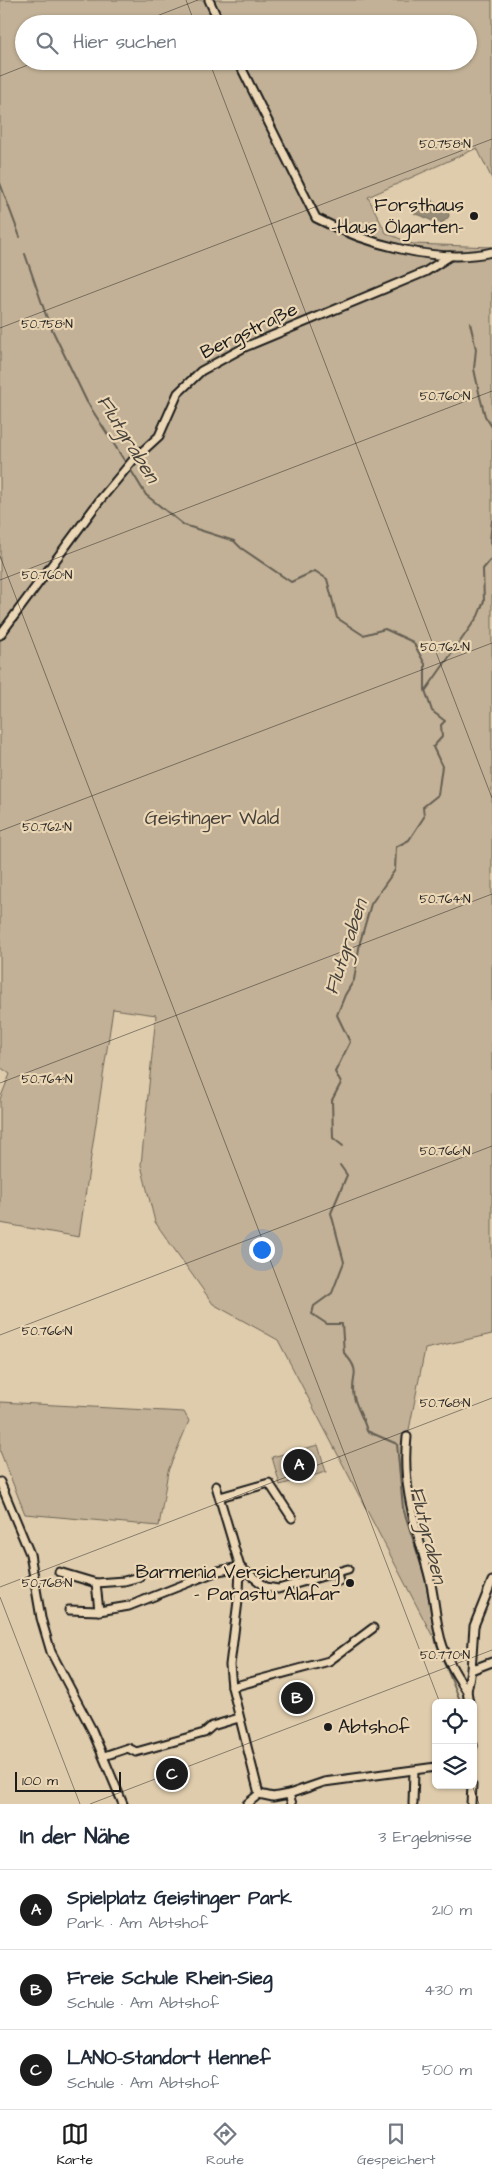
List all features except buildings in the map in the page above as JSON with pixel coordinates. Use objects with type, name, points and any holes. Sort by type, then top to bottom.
[{"type":"street","points":[[208,0],[216,15]]},
{"type":"street","points":[[242,70],[316,218],[335,228],[404,250],[450,256],[492,252]]},
{"type":"street","name":"Bergstraße","points":[[0,635],[100,500],[134,459],[158,436],[178,393],[201,371],[245,347],[425,272],[450,256]]},
{"type":"street","points":[[407,1437],[405,1454],[408,1498],[430,1578],[439,1634],[457,1677],[467,1691]]},
{"type":"street","points":[[0,1482],[30,1554],[41,1618],[51,1652],[104,1756],[123,1804]]},
{"type":"street","points":[[220,1497],[269,1483],[292,1518]]},
{"type":"street","points":[[216,1486],[240,1567],[240,1593],[230,1665],[232,1687],[259,1794]]},
{"type":"street","points":[[70,1610],[99,1611],[129,1606],[218,1571],[240,1567],[266,1587],[278,1589],[348,1569]]},
{"type":"street","points":[[59,1572],[96,1583],[124,1581],[139,1577]]},
{"type":"street","points":[[337,1573],[339,1581]]},
{"type":"street","points":[[468,1699],[467,1691],[471,1670],[474,1626],[492,1581]]},
{"type":"street","points":[[96,1583],[99,1611]]},
{"type":"street","points":[[232,1687],[329,1661],[373,1628]]},
{"type":"street","points":[[471,1670],[492,1662]]},
{"type":"street","points":[[104,1756],[128,1748],[136,1752],[204,1733],[212,1726],[239,1718]]},
{"type":"street","points":[[247,1804],[259,1794],[273,1796],[289,1794],[329,1781],[414,1771],[432,1767]]},
{"type":"street","points":[[413,1804],[414,1771]]},
{"type":"street","points":[[471,1804],[472,1789]]},
{"type":"street","points":[[289,1794],[292,1804]]},
{"type":"green space","name":"Geistinger Wald","points":[[0,0],[492,0],[492,179],[477,148],[368,197],[386,233],[413,244],[492,247],[492,1334],[425,1349],[404,1455],[439,1632],[432,1635],[278,1340],[213,1304],[155,1222],[141,1165],[156,1015],[113,1009],[79,1237],[0,1223],[0,1099],[10,1074],[0,1067]]},
{"type":"green space","points":[[0,1402],[184,1412],[189,1421],[168,1471],[159,1526],[25,1514],[0,1451]]},
{"type":"green space","points":[[318,1445],[326,1472],[280,1485],[272,1457]]},
{"type":"shaded area","points":[[431,200],[448,212],[449,216],[443,222],[434,222],[413,212],[417,205]]},
{"type":"waterway","name":"Flutgraben","points":[[0,183],[20,237]]},
{"type":"waterway","name":"Flutgraben","points":[[25,254],[48,321],[87,402],[126,463]]},
{"type":"waterway","points":[[470,323],[476,349],[474,369],[485,416],[492,427]]},
{"type":"waterway","name":"Flutgraben","points":[[129,467],[146,495],[184,525],[234,541],[241,548],[291,582],[315,571],[327,579],[337,618],[363,635],[385,629],[413,642],[425,664],[425,690],[432,711],[445,721],[441,725],[442,737],[433,747],[442,766],[438,795],[423,807],[424,817],[409,840],[396,847],[395,870],[371,904],[360,942],[354,980],[345,995],[337,1015],[350,1042],[335,1072],[341,1083],[332,1100],[333,1138],[343,1146]]},
{"type":"waterway","points":[[492,520],[490,542],[492,546]]},
{"type":"waterway","points":[[426,690],[478,616],[484,601],[483,569],[492,558]]},
{"type":"waterway","name":"Flutgraben","points":[[340,1165],[347,1175],[331,1213],[344,1262],[332,1293],[314,1306],[312,1314],[327,1324],[342,1324],[344,1353],[355,1371],[354,1397],[367,1431],[397,1444],[403,1508],[426,1580],[436,1642],[459,1699]]},
{"type":"place","name":"Forsthaus -Haus Ölgarten-","points":[[474,216]]},
{"type":"place","name":"Spielplatz Geistinger Park","points":[[299,1465]]},
{"type":"place","name":"Barmenia Versicherung - Parastu Alafar","points":[[350,1583]]},
{"type":"place","name":"Freie Schule Rhein-Sieg","points":[[297,1698]]},
{"type":"place","name":"Abtshof","points":[[328,1727]]},
{"type":"place","name":"LANO-Standort Hennef","points":[[172,1774]]}]
